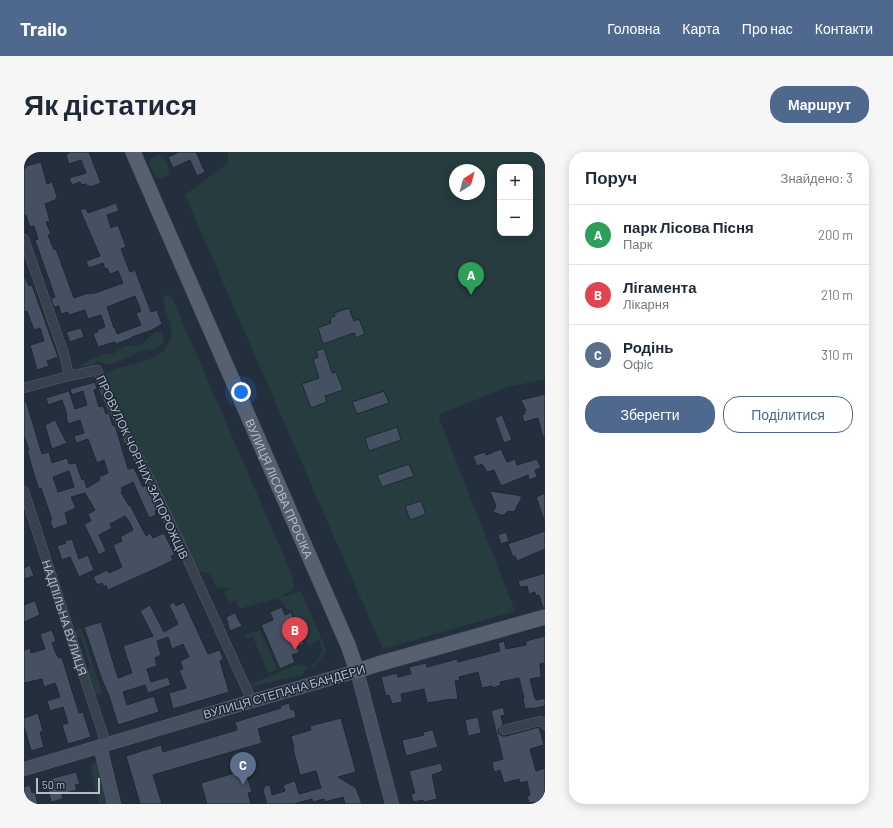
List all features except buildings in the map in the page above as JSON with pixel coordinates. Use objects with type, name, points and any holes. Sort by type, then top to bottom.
[{"type":"main road","name":"ВУЛИЦЯ ЛІСОВА ПРОСІКА","points":[[133,152],[348,644],[357,671]]},
{"type":"main road","name":"ВУЛИЦЯ СТЕПАНА БАНДЕРИ","points":[[24,769],[378,664],[545,617]]},
{"type":"main road","points":[[357,671],[392,804]]},
{"type":"main road","name":"НАДПІЛЬНА ВУЛИЦЯ","points":[[103,745],[114,804]]},
{"type":"street","points":[[24,239],[64,354],[69,376],[24,388]]},
{"type":"street","name":"ПРОВУЛОК ЧОРНИХ ЗАПОРОЖЦІВ","points":[[69,376],[97,370],[108,398],[145,470],[252,701]]},
{"type":"street","name":"НАДПІЛЬНА ВУЛИЦЯ","points":[[24,491],[103,745]]},
{"type":"street","points":[[504,730],[540,721],[545,725]]},
{"type":"green space","points":[[228,152],[545,152],[545,379],[508,387],[438,415],[515,611],[383,649],[185,195],[228,163]]},
{"type":"green space","points":[[157,155],[165,159],[169,168],[168,175],[162,179],[155,177],[149,163],[151,158]]},
{"type":"green space","points":[[168,295],[172,298],[290,570],[294,588],[278,598],[239,608],[237,606],[237,600],[229,602],[224,591],[231,588],[219,588],[215,585],[210,574],[197,571],[113,402],[108,381],[104,379],[104,373],[116,368],[150,359],[158,355],[169,344],[171,336],[170,327],[163,300]]},
{"type":"green space","points":[[157,332],[161,333],[164,338],[163,342],[158,348],[139,351],[130,357],[115,363],[106,364],[97,361],[92,366],[87,365],[81,368],[80,367],[82,364],[103,354],[113,354],[125,346],[142,344]]},
{"type":"green space","points":[[301,591],[326,650],[316,666],[312,667],[312,665],[315,664],[323,651],[319,640],[307,645],[302,634],[306,623],[295,618],[292,610],[287,609],[278,598]]},
{"type":"green space","points":[[81,628],[102,693],[95,695],[87,670],[91,668],[81,637],[77,638],[75,633],[77,629]]},
{"type":"green space","points":[[260,630],[277,669],[268,673],[253,637],[246,637],[246,635]]},
{"type":"green space","points":[[299,664],[307,669],[302,675],[251,687],[251,684]]},
{"type":"green space","points":[[97,762],[107,804],[99,804],[90,765]]},
{"type":"place","name":"парк Лісова Пісня","points":[[471,295]]},
{"type":"place","name":"Лігамента","points":[[295,650]]},
{"type":"place","name":"Родінь","points":[[243,785]]}]
